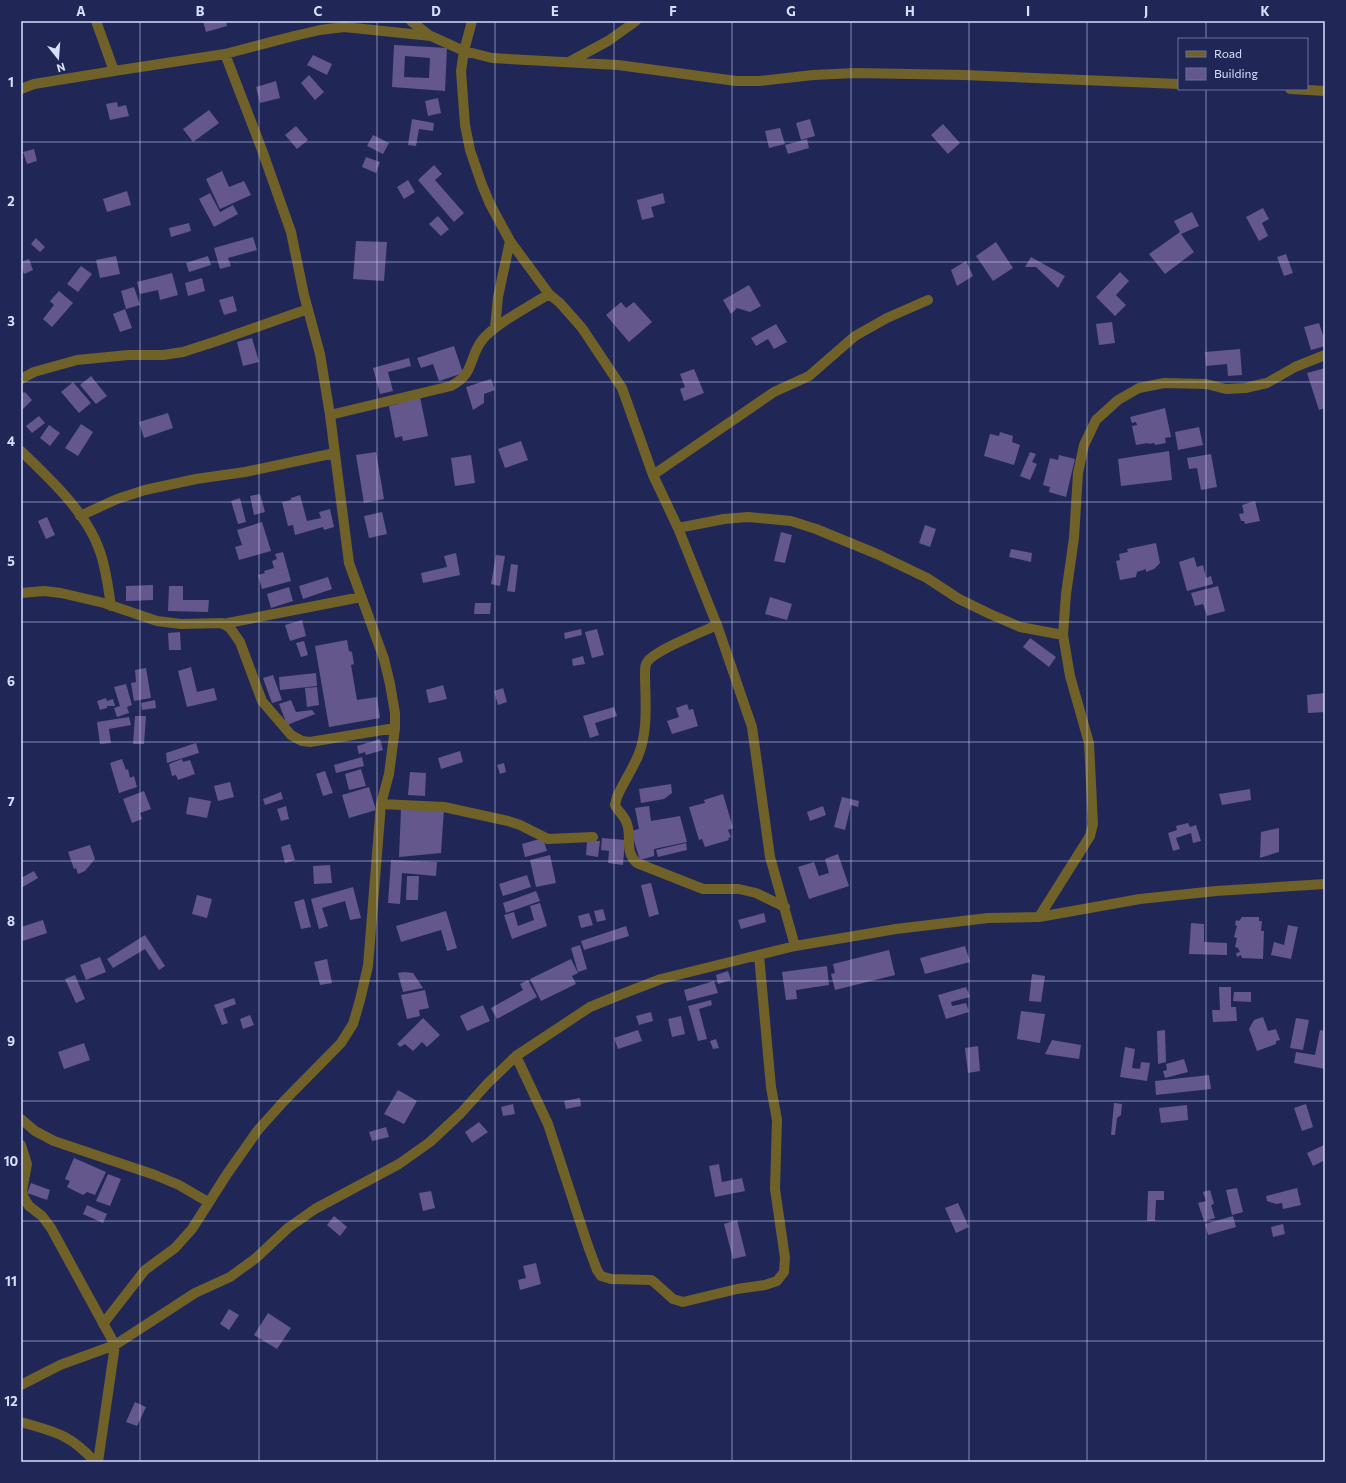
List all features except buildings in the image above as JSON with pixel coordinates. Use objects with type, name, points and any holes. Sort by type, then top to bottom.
[{"type":"street","points":[[96,21],[114,71]]},
{"type":"street","points":[[411,21],[431,36],[464,51],[492,58],[618,65],[736,81],[760,81],[813,75],[856,73],[964,75],[1178,84]]},
{"type":"street","points":[[472,21],[464,51],[461,71],[465,125],[470,150],[490,204],[510,241],[549,294],[560,303],[582,328],[622,388],[653,474],[678,528],[717,625],[752,726],[770,857],[795,946]]},
{"type":"street","points":[[568,62],[608,41],[636,21]]},
{"type":"street","points":[[21,89],[34,84],[225,54],[320,30],[344,28],[431,36]]},
{"type":"street","points":[[104,1324],[145,1270],[175,1248],[192,1229],[208,1202],[258,1130],[340,1043],[353,1024],[368,966],[381,804],[389,774],[395,728],[395,713],[384,659],[361,597],[348,556],[330,415],[320,354],[308,309],[291,232],[262,150],[225,54]]},
{"type":"street","points":[[1308,90],[1325,91]]},
{"type":"street","points":[[495,328],[498,297],[510,241]]},
{"type":"street","points":[[330,415],[451,386],[459,382],[468,371],[478,346],[483,339],[495,328],[549,294]]},
{"type":"street","points":[[653,474],[774,392],[809,376],[855,336],[887,318],[928,300]]},
{"type":"street","points":[[21,379],[34,372],[78,360],[128,355],[163,355],[183,352],[217,342],[271,321],[308,309]]},
{"type":"street","points":[[1039,918],[1090,836],[1093,824],[1089,743],[1070,676],[1063,636],[1066,594],[1074,538],[1078,473],[1084,445],[1096,420],[1118,400],[1139,388],[1164,383],[1206,384],[1226,389],[1245,388],[1267,383],[1295,367],[1325,355]]},
{"type":"street","points":[[21,451],[56,484],[89,529],[99,549],[105,571],[111,606]]},
{"type":"street","points":[[80,516],[117,499],[145,490],[196,479],[245,472],[335,453]]},
{"type":"street","points":[[678,528],[724,519],[748,517],[791,521],[884,558],[927,578],[959,599],[1020,627],[1063,636]]},
{"type":"street","points":[[21,593],[44,591],[61,593],[111,606],[157,621],[181,624],[223,624],[361,597]]},
{"type":"street","points":[[223,624],[230,628],[240,642],[262,701],[290,735],[302,741],[310,742],[395,728]]},
{"type":"street","points":[[717,625],[657,653],[648,660],[645,672],[645,719],[643,740],[638,756],[617,797],[615,805],[627,822],[630,855],[637,863],[702,890],[739,889],[756,893],[785,907]]},
{"type":"street","points":[[381,804],[444,807],[508,821],[520,825],[548,839],[593,837]]},
{"type":"street","points":[[21,1385],[60,1365],[115,1345],[195,1293],[230,1277],[256,1258],[288,1228],[315,1209],[399,1164],[430,1142],[516,1056],[568,1020],[590,1007],[661,979],[795,946],[896,929],[988,918],[1039,918],[1140,899],[1216,891],[1325,884]]},
{"type":"street","points":[[516,1056],[548,1124],[588,1246],[597,1270],[601,1276],[611,1279],[651,1280],[673,1299],[683,1302],[765,1285],[777,1281],[784,1272],[785,1258],[775,1189],[777,1120],[771,1087],[759,956]]},
{"type":"street","points":[[21,1119],[35,1131],[54,1141],[155,1175],[179,1185],[208,1202]]},
{"type":"street","points":[[21,1145],[27,1164],[22,1191],[24,1198],[29,1206],[42,1216],[51,1228],[115,1345],[96,1462]]},
{"type":"street","points":[[21,1422],[60,1434],[73,1441],[96,1462]]}]
